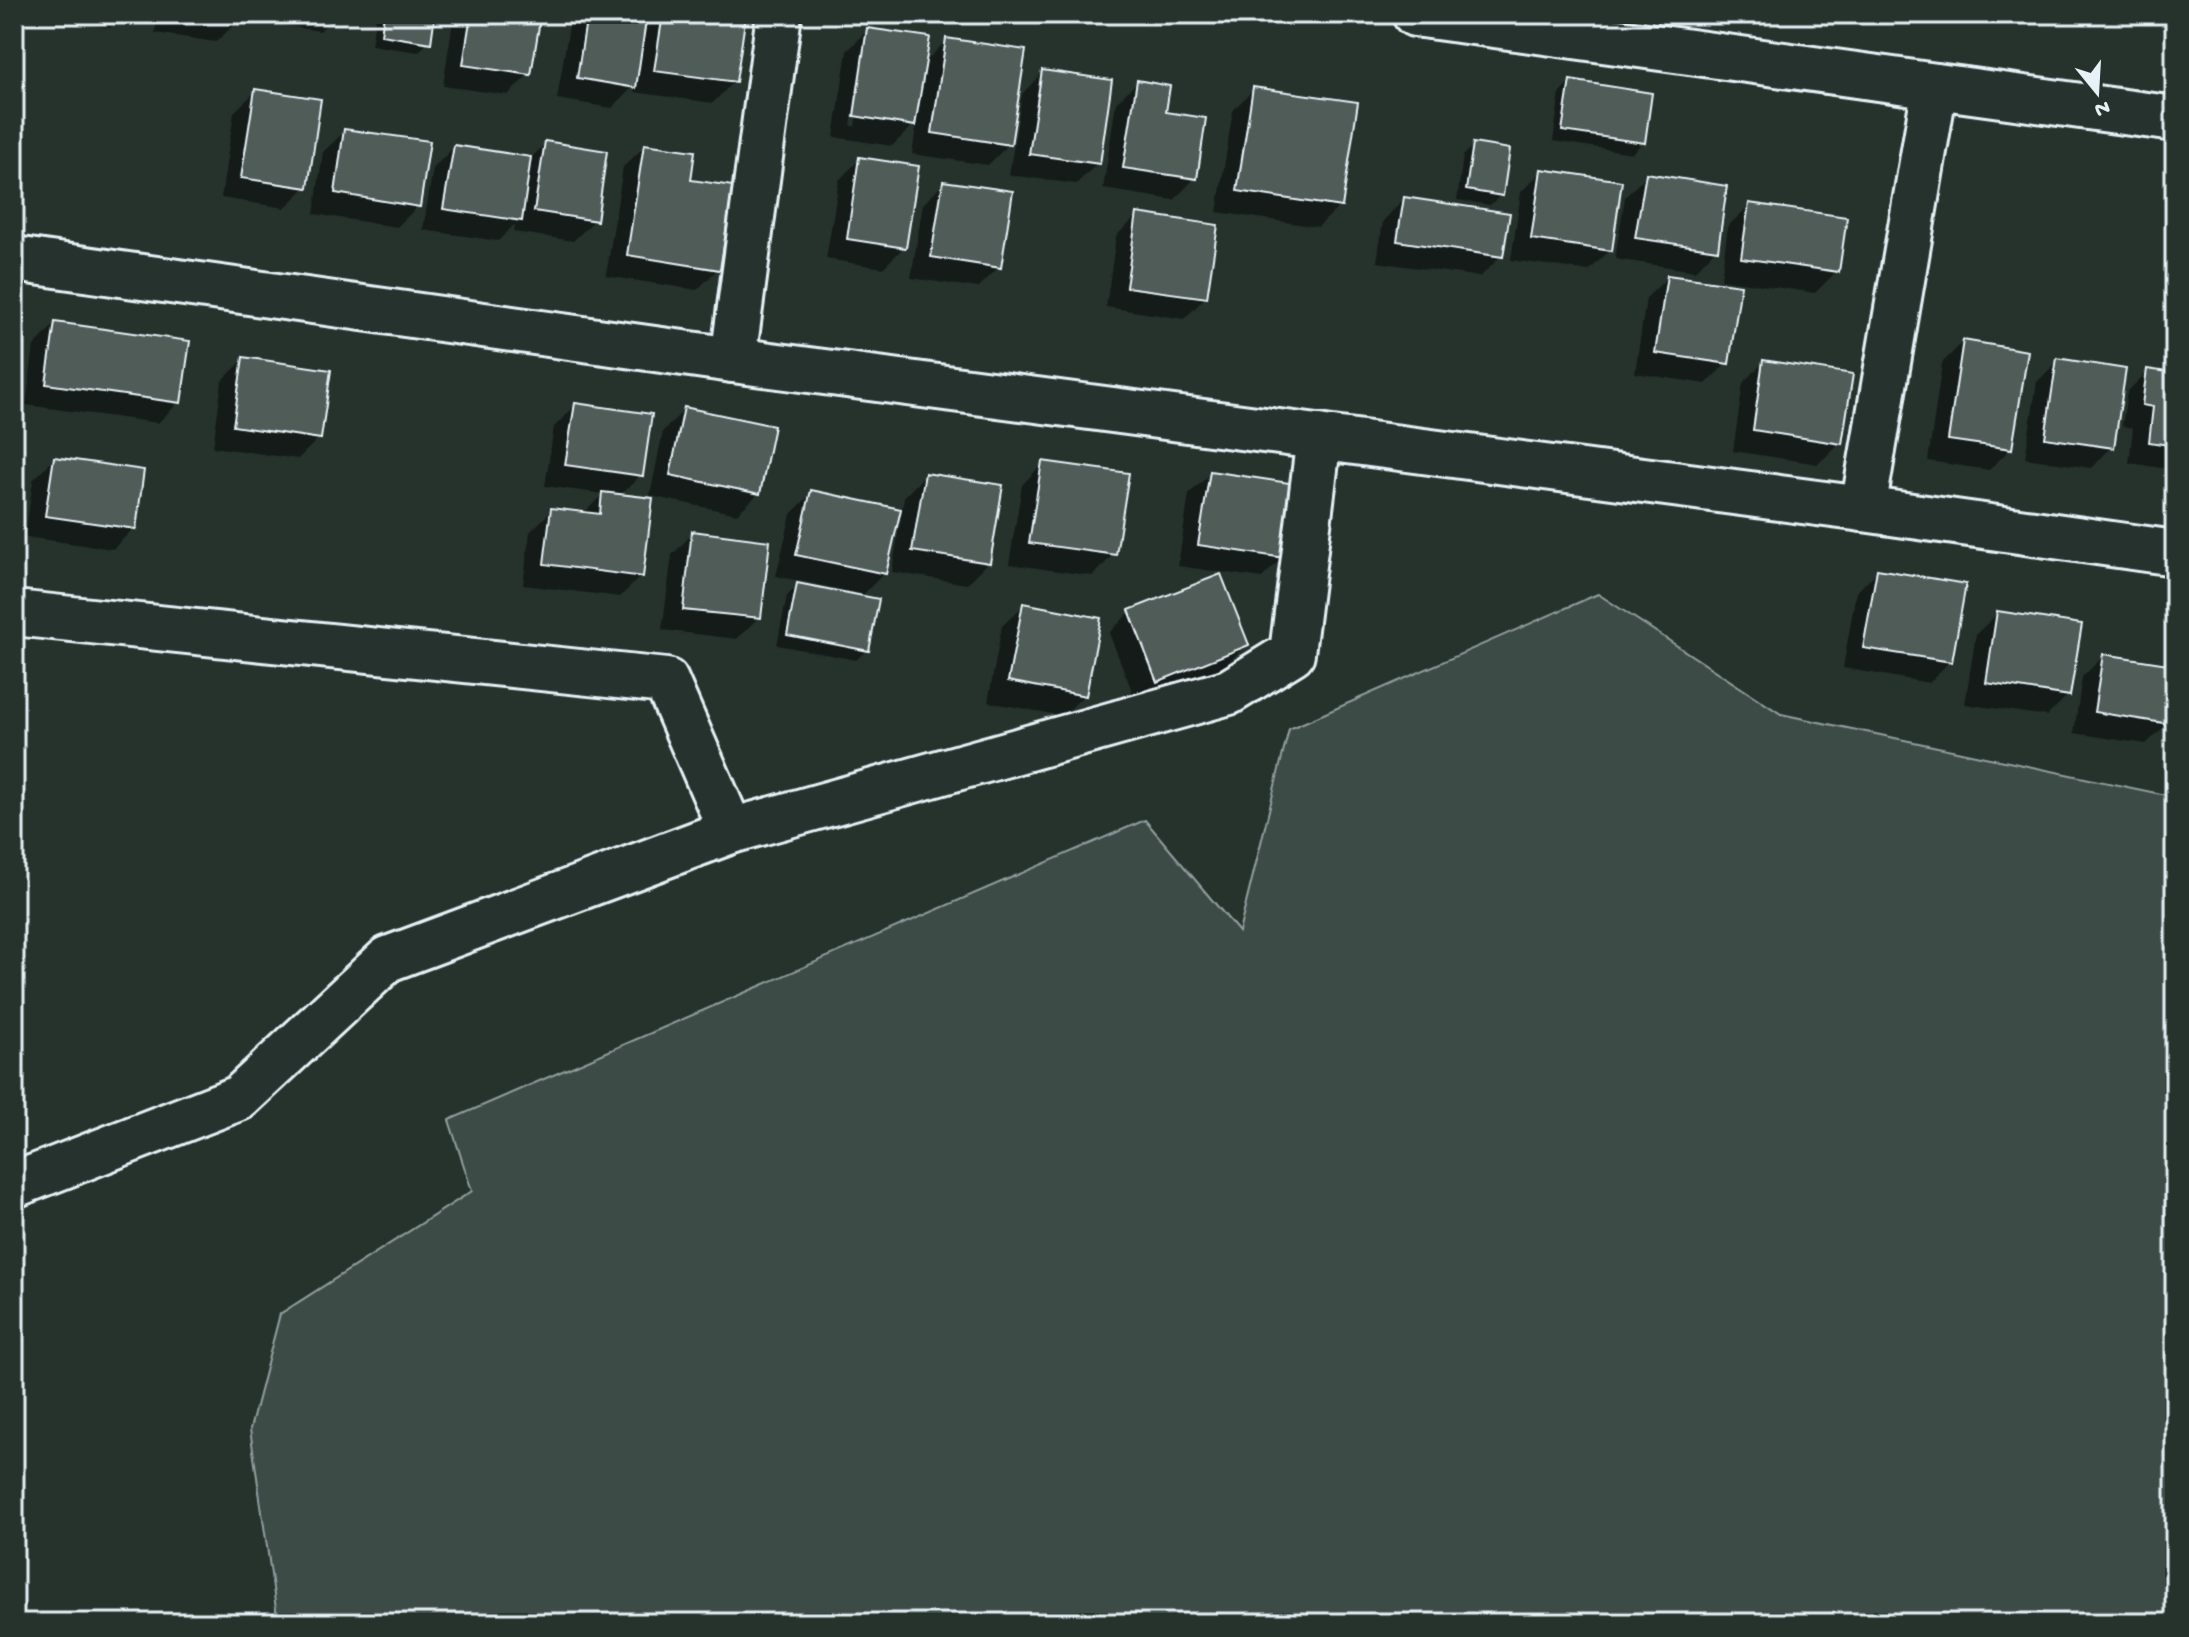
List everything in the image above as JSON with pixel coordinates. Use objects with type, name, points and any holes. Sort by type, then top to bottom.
[{"type":"street","points":[[733,360],[779,14]]},
{"type":"street","points":[[1415,14],[1542,23],[1935,86],[2175,119]]},
{"type":"street","points":[[1863,509],[1935,86]]},
{"type":"street","points":[[14,259],[733,360],[2175,553]]},
{"type":"street","points":[[16,1178],[239,1098],[388,959],[731,831],[1229,692],[1292,653],[1319,437]]},
{"type":"street","points":[[14,613],[666,681],[731,831]]},
{"type":"shaded area","points":[[1598,594],[1781,714],[2175,797],[2175,1615],[2012,1623],[278,1623],[250,1429],[280,1314],[472,1191],[449,1120],[1145,820],[1239,932],[1289,729]]},
{"type":"building","points":[[187,14],[241,14],[240,22]]},
{"type":"building","points":[[285,14],[333,14],[332,21]]},
{"type":"building","points":[[384,14],[435,14],[431,43],[381,35]]},
{"type":"building","points":[[471,14],[541,14],[531,75],[463,65]]},
{"type":"building","points":[[587,14],[647,14],[636,88],[577,78]]},
{"type":"building","points":[[663,14],[746,14],[736,82],[654,71]]},
{"type":"building","points":[[867,28],[930,37],[915,126],[854,116]]},
{"type":"building","points":[[946,38],[1026,50],[1011,145],[932,133]]},
{"type":"building","points":[[14,63],[23,64],[14,124]]},
{"type":"building","points":[[1042,70],[1112,80],[1100,164],[1029,154]]},
{"type":"building","points":[[1137,80],[1170,86],[1166,112],[1206,118],[1197,179],[1123,168]]},
{"type":"building","points":[[1570,80],[1652,93],[1645,143],[1562,131]]},
{"type":"building","points":[[1253,87],[1358,102],[1342,207],[1237,191]]},
{"type":"building","points":[[255,89],[321,99],[308,188],[241,178]]},
{"type":"building","points":[[344,129],[430,141],[420,207],[335,193]]},
{"type":"building","points":[[545,141],[607,151],[597,221],[534,211]]},
{"type":"building","points":[[1473,143],[1510,149],[1503,196],[1466,190]]},
{"type":"building","points":[[644,144],[695,151],[691,180],[733,186],[720,270],[627,255]]},
{"type":"building","points":[[454,145],[531,157],[522,221],[443,209]]},
{"type":"building","points":[[859,157],[919,166],[906,248],[847,239]]},
{"type":"building","points":[[1541,169],[1622,181],[1612,251],[1531,239]]},
{"type":"building","points":[[1646,173],[1727,186],[1718,250],[1635,238]]},
{"type":"building","points":[[943,181],[1013,191],[1001,268],[931,257]]},
{"type":"building","points":[[1404,197],[1510,213],[1503,257],[1397,241]]},
{"type":"building","points":[[1749,203],[1847,217],[1839,272],[1741,258]]},
{"type":"building","points":[[1137,213],[1218,225],[1207,298],[1126,287]]},
{"type":"building","points":[[1667,275],[1741,285],[1729,364],[1655,353]]},
{"type":"building","points":[[55,322],[190,341],[181,403],[46,384]]},
{"type":"building","points":[[1963,340],[2028,351],[2012,449],[1948,440]]},
{"type":"building","points":[[243,357],[331,370],[321,439],[233,426]]},
{"type":"building","points":[[2057,358],[2126,369],[2114,448],[2045,438]]},
{"type":"building","points":[[1763,360],[1853,374],[1842,444],[1753,430]]},
{"type":"building","points":[[2147,369],[2175,373],[2175,446],[2149,442],[2153,407],[2142,405]]},
{"type":"building","points":[[575,403],[652,414],[643,476],[565,465]]},
{"type":"building","points":[[684,407],[774,426],[760,494],[670,475]]},
{"type":"building","points":[[54,457],[144,470],[136,529],[45,516]]},
{"type":"building","points":[[1042,461],[1129,473],[1116,555],[1029,543]]},
{"type":"building","points":[[1210,471],[1296,484],[1285,558],[1198,545]]},
{"type":"building","points":[[925,473],[1003,485],[990,563],[912,551]]},
{"type":"building","points":[[811,490],[901,509],[886,574],[796,555]]},
{"type":"building","points":[[602,492],[653,498],[643,577],[544,564],[551,508],[600,514]]},
{"type":"building","points":[[692,531],[770,541],[761,618],[683,610]]},
{"type":"building","points":[[1877,569],[1966,584],[1952,662],[1863,648]]},
{"type":"building","points":[[1221,574],[1249,645],[1157,682],[1129,610]]},
{"type":"building","points":[[797,583],[879,599],[869,651],[787,635]]},
{"type":"building","points":[[1023,603],[1101,618],[1086,696],[1008,681]]},
{"type":"building","points":[[1997,611],[2082,624],[2070,696],[1986,683]]},
{"type":"building","points":[[2103,654],[2175,665],[2170,724],[2094,712]]}]
